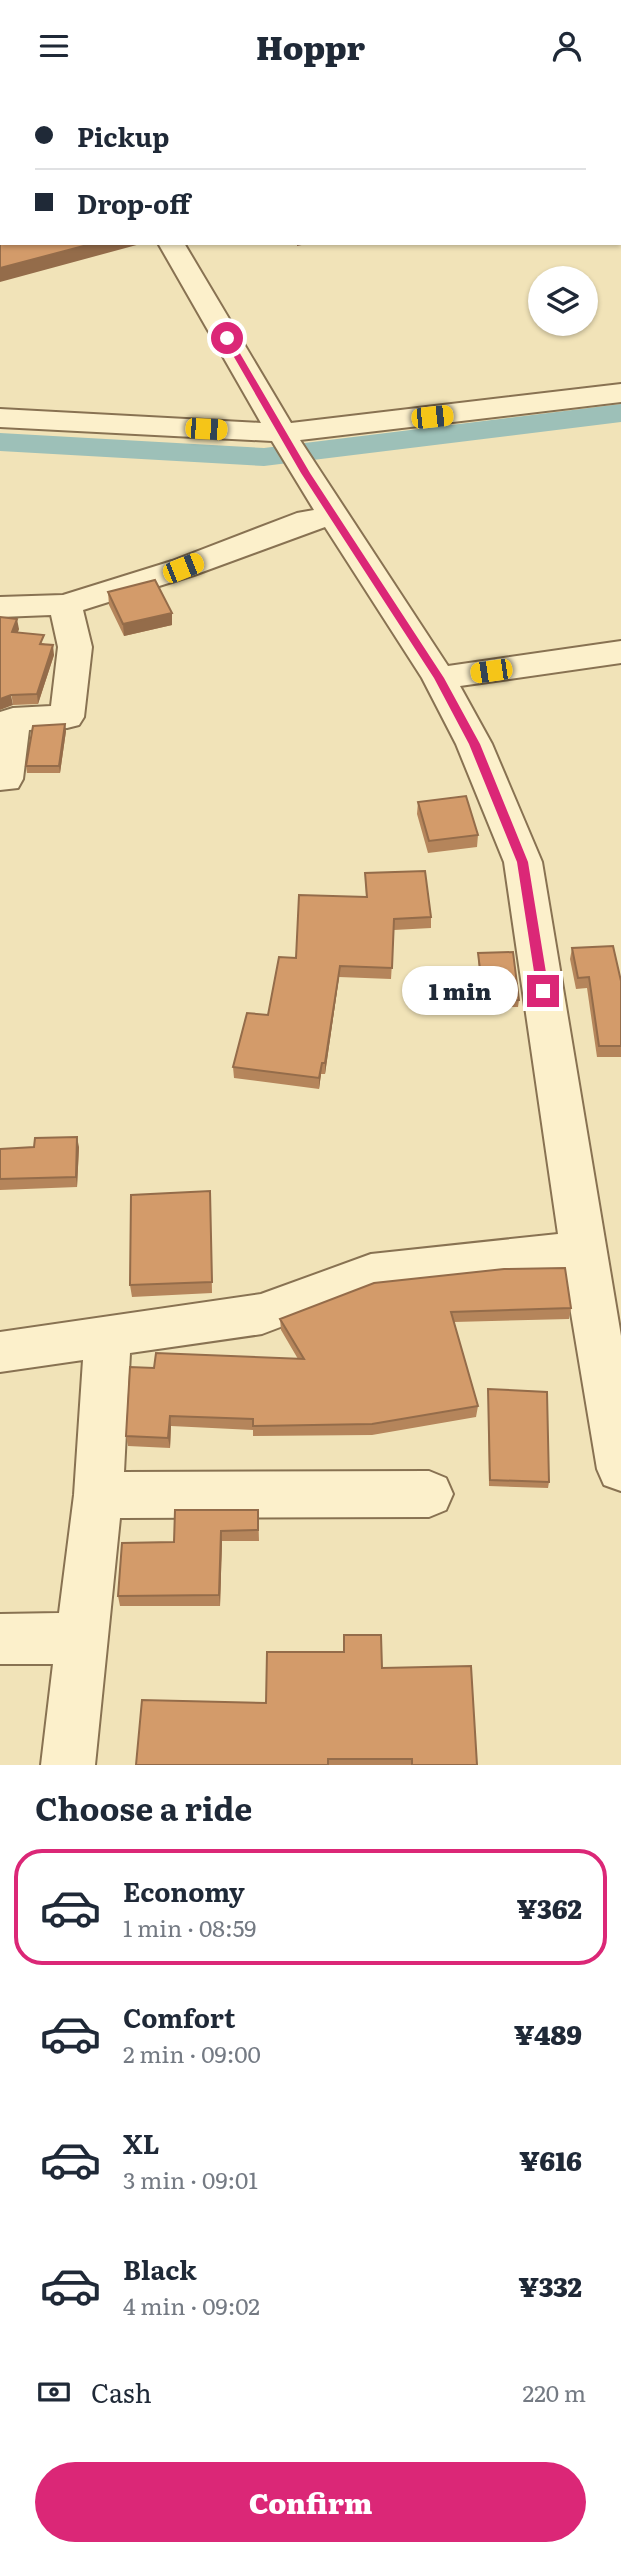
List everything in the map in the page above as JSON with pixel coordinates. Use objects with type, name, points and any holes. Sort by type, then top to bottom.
[{"type":"street","points":[[172,245],[305,473],[439,678],[474,744],[523,862],[598,1275],[621,1468]]},
{"type":"street","points":[[0,418],[285,436],[621,393]]},
{"type":"street","points":[[0,607],[65,605],[183,568],[308,520],[333,516]]},
{"type":"street","points":[[5,779],[13,719],[66,717],[75,647],[65,605]]},
{"type":"street","points":[[439,678],[621,652]]},
{"type":"street","points":[[0,1352],[262,1314],[371,1273],[598,1275]]},
{"type":"street","points":[[68,1765],[98,1495],[108,1338]]},
{"type":"street","points":[[98,1495],[429,1495]]},
{"type":"street","points":[[0,1639],[82,1638]]},
{"type":"building","points":[[0,245],[87,245],[0,268]]},
{"type":"building","points":[[155,580],[172,613],[123,624],[108,592]]},
{"type":"building","points":[[0,617],[17,619],[12,632],[44,635],[40,644],[53,645],[37,694],[11,695],[0,699]]},
{"type":"building","points":[[65,724],[59,766],[26,766],[33,726]]},
{"type":"building","points":[[466,796],[478,835],[429,841],[418,802]]},
{"type":"building","points":[[425,871],[431,917],[394,919],[392,968],[340,966],[325,1063],[322,1063],[319,1078],[233,1067],[247,1013],[268,1015],[279,957],[296,958],[299,895],[367,897],[365,873]]},
{"type":"building","points":[[613,946],[621,981],[621,1046],[599,1046],[589,977],[578,978],[572,948]]},
{"type":"building","points":[[513,952],[519,1000],[484,1001],[478,953]]},
{"type":"building","points":[[77,1137],[76,1177],[0,1179],[0,1149],[34,1147],[35,1138]]},
{"type":"building","points":[[210,1191],[212,1282],[130,1285],[131,1195]]},
{"type":"building","points":[[565,1268],[571,1308],[451,1312],[478,1406],[372,1424],[253,1426],[253,1419],[170,1416],[168,1438],[126,1436],[130,1367],[154,1368],[156,1353],[304,1359],[280,1319],[374,1283],[504,1269]]},
{"type":"building","points":[[488,1389],[547,1392],[549,1482],[490,1480]]},
{"type":"building","points":[[175,1510],[258,1510],[258,1530],[221,1531],[219,1595],[118,1596],[122,1543],[174,1542]]},
{"type":"building","points":[[344,1635],[381,1635],[382,1668],[471,1666],[477,1765],[412,1765],[412,1759],[328,1759],[328,1765],[136,1765],[142,1700],[266,1703],[267,1652],[344,1652]]},
{"type":"waterway","points":[[0,442],[264,457],[621,413]]},
{"type":"route","points":[[227,338],[305,473],[439,678],[474,744],[523,862],[543,991]]}]
